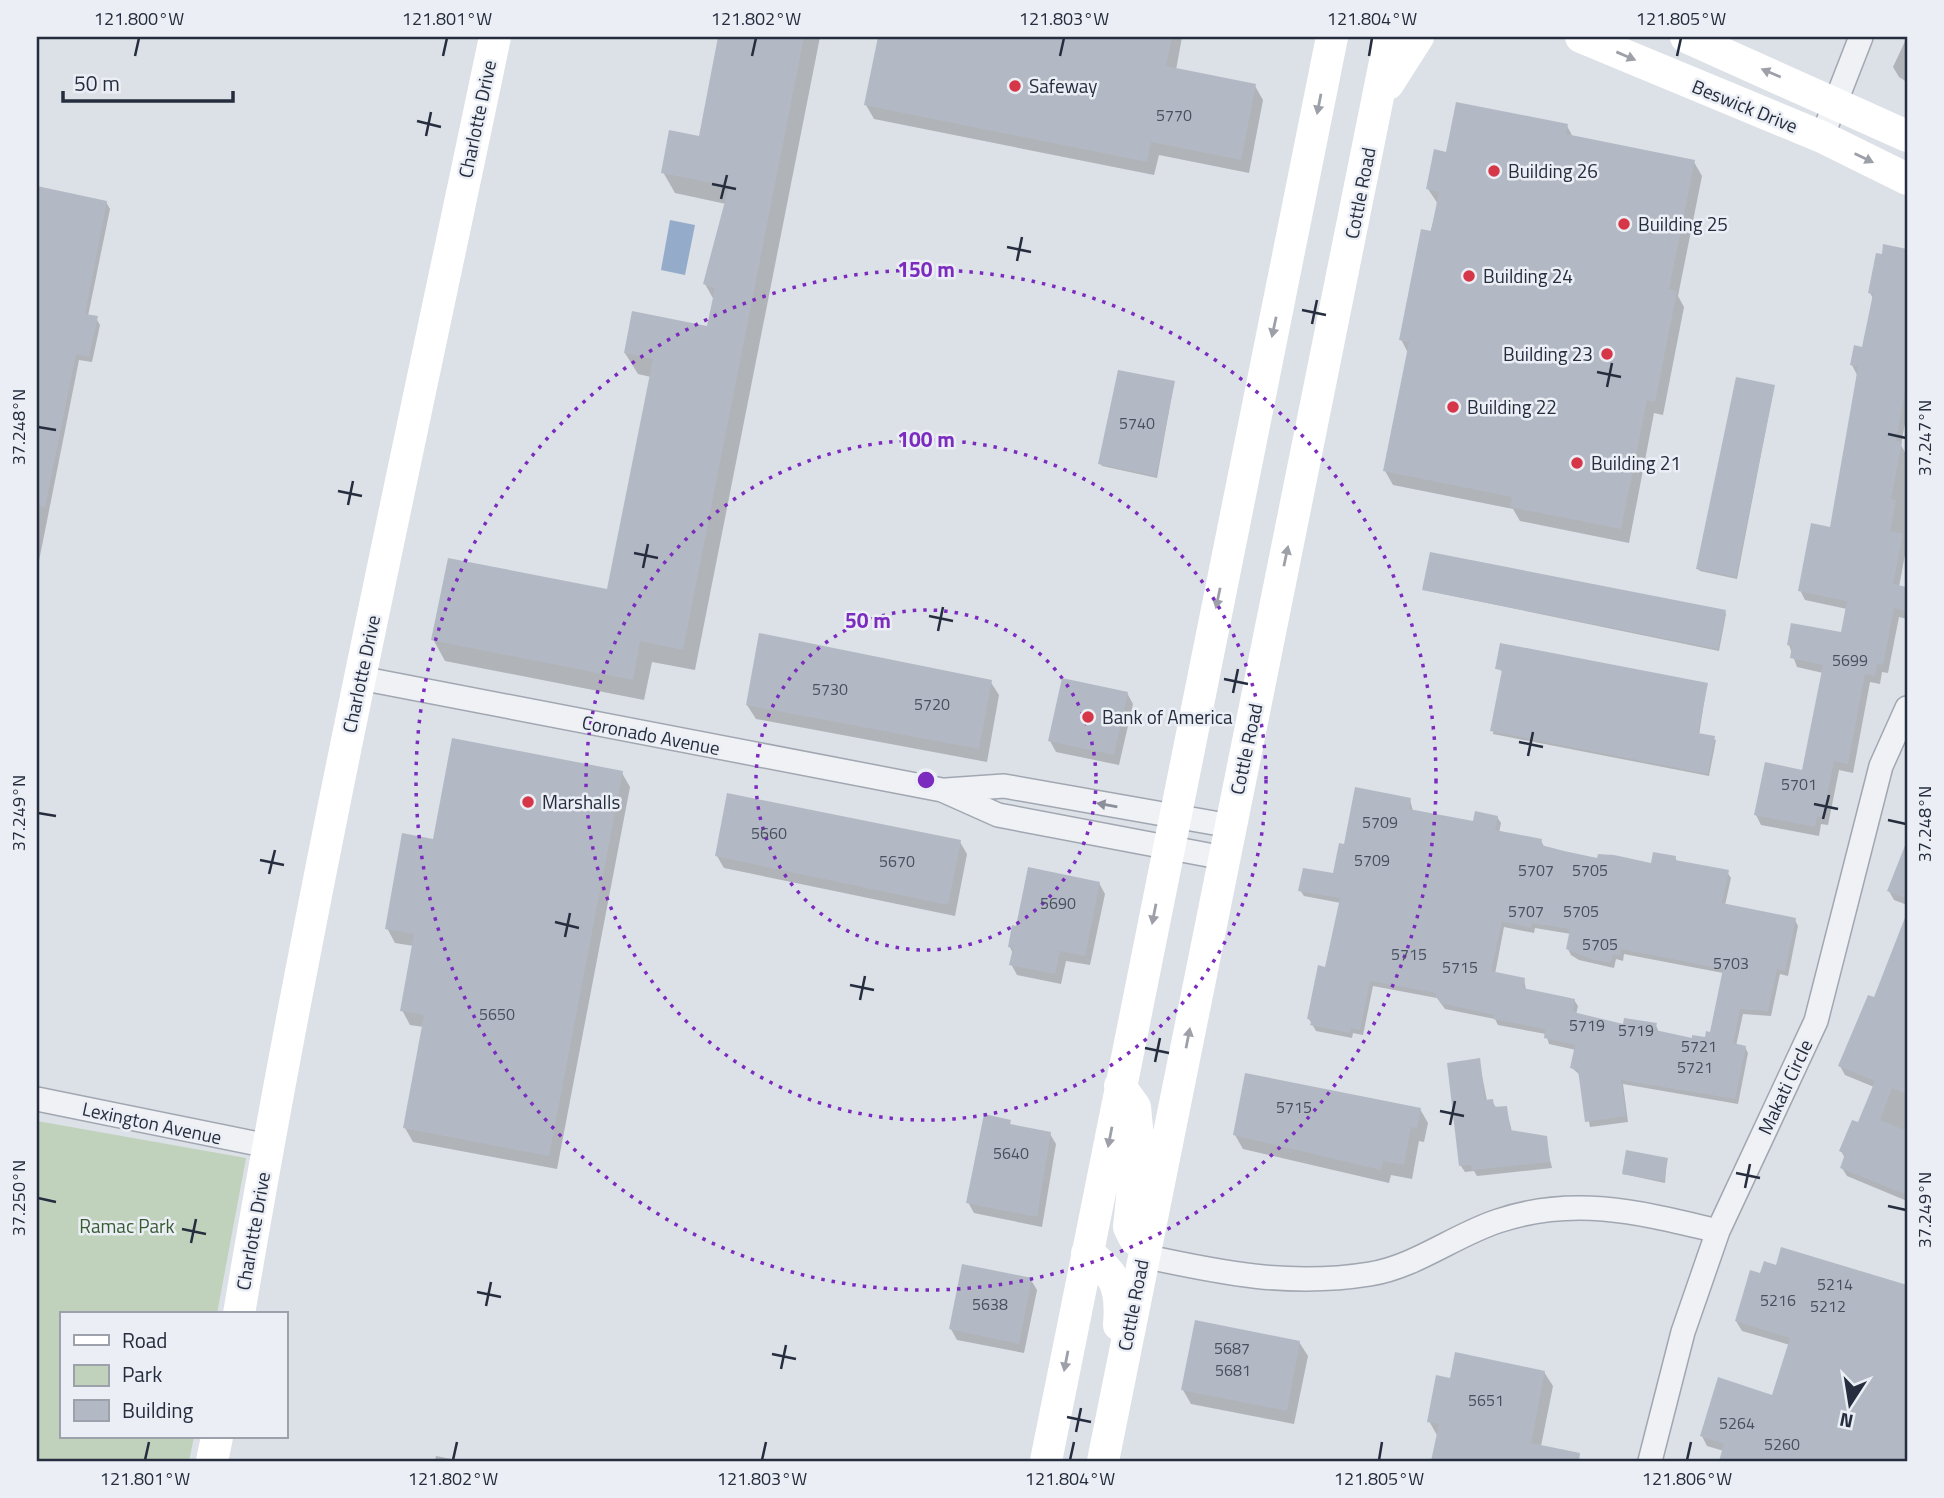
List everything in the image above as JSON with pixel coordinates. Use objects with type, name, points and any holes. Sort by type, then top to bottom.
[{"type":"main road","name":"Charlotte Drive","points":[[239,1312],[268,1146],[360,678],[495,37]]},
{"type":"main road","points":[[1046,1461],[1167,847],[1332,37]]},
{"type":"main road","name":"Cottle Road","points":[[1102,1461],[1390,37]]},
{"type":"main road","points":[[1378,100],[1418,37]]},
{"type":"main road","name":"Beswick Drive","points":[[1581,37],[1822,137],[1907,179]]},
{"type":"main road","name":"Beswick Drive","points":[[1686,37],[1834,100],[1907,135]]},
{"type":"main road","points":[[1120,1086],[1135,1107],[1138,1149],[1129,1227],[1143,1256]]},
{"type":"main road","points":[[1087,1253],[1108,1268],[1118,1290],[1113,1410]]},
{"type":"main road","points":[[212,1461],[217,1438]]},
{"type":"street","points":[[1822,137],[1834,100],[1861,37]]},
{"type":"street","name":"Coronado Avenue","points":[[360,678],[942,790],[998,814],[1224,858]]},
{"type":"street","name":"Makati Circle","points":[[1650,1461],[1683,1332],[1718,1231],[1816,1021],[1881,766],[1907,708]]},
{"type":"street","name":"Coronado Avenue","points":[[942,790],[1004,786],[1231,826]]},
{"type":"street","name":"Lexington Avenue","points":[[37,1099],[268,1146]]},
{"type":"street","points":[[1143,1256],[1250,1277],[1309,1281],[1373,1273],[1497,1221],[1562,1206],[1643,1213],[1718,1231]]},
{"type":"green space","name":"Ramac Park","points":[[37,1121],[246,1158],[217,1312],[60,1312],[60,1438],[194,1438],[189,1461],[37,1461]]},
{"type":"water","points":[[670,220],[695,225],[685,275],[661,270]]},
{"type":"building","points":[[718,37],[804,37],[683,650],[640,641],[633,680],[431,640],[448,558],[607,589],[653,359],[624,353],[632,311],[707,326],[715,288],[703,284],[729,186],[661,173],[669,130],[699,136]]},
{"type":"building","name":"Safeway","points":[[878,37],[1172,37],[1166,66],[1256,84],[1241,160],[1151,142],[1147,162],[864,105]]},
{"type":"building","points":[[1456,102],[1568,124],[1566,134],[1695,160],[1669,289],[1677,291],[1655,402],[1647,400],[1621,529],[1510,507],[1512,497],[1383,471],[1409,342],[1399,340],[1421,229],[1431,231],[1439,192],[1426,189],[1434,149],[1446,152]]},
{"type":"building","points":[[37,186],[107,201],[85,314],[98,316],[89,357],[76,354],[45,507],[37,506]]},
{"type":"building","points":[[1883,244],[1907,249],[1907,379],[1896,441],[1902,442],[1891,499],[1896,500],[1890,531],[1903,534],[1893,584],[1907,587],[1907,611],[1894,608],[1883,665],[1877,664],[1875,676],[1865,674],[1848,764],[1834,761],[1823,817],[1817,816],[1815,827],[1754,815],[1765,762],[1802,770],[1823,665],[1790,658],[1792,646],[1787,645],[1791,623],[1841,632],[1847,601],[1798,591],[1811,523],[1830,527],[1858,367],[1850,365],[1854,345],[1862,347],[1873,294],[1868,293],[1876,253],[1882,254]]},
{"type":"building","points":[[1118,370],[1175,381],[1156,476],[1098,464]]},
{"type":"building","points":[[1736,377],[1775,385],[1736,577],[1696,569]]},
{"type":"building","points":[[1430,552],[1726,610],[1718,649],[1422,590]]},
{"type":"building","points":[[759,633],[992,680],[979,749],[746,705]]},
{"type":"building","points":[[1500,643],[1708,683],[1698,733],[1715,736],[1708,774],[1490,731],[1502,670],[1495,669]]},
{"type":"building","name":"Bank of America","points":[[1062,678],[1128,692],[1114,755],[1048,741]]},
{"type":"building","points":[[452,738],[623,771],[549,1156],[403,1128],[424,1015],[400,1011],[414,934],[385,929],[402,833],[433,839]]},
{"type":"building","points":[[1355,787],[1411,798],[1409,809],[1473,821],[1475,811],[1498,816],[1495,830],[1542,839],[1541,845],[1564,851],[1597,858],[1598,854],[1614,855],[1651,863],[1653,852],[1676,856],[1675,860],[1729,870],[1722,903],[1796,918],[1785,971],[1777,969],[1768,1011],[1740,1009],[1733,1043],[1746,1046],[1735,1099],[1621,1080],[1626,1116],[1585,1122],[1578,1070],[1570,1068],[1575,1045],[1544,1038],[1545,1029],[1493,1019],[1494,1015],[1440,1003],[1439,998],[1435,998],[1436,993],[1370,981],[1360,1030],[1351,1028],[1350,1033],[1310,1025],[1312,1020],[1307,1019],[1318,965],[1325,967],[1340,898],[1298,891],[1303,868],[1333,873],[1339,843],[1344,844]],"holes":[[[1502,921],[1531,928],[1532,923],[1570,929],[1566,949],[1591,959],[1611,963],[1613,954],[1620,956],[1621,949],[1723,969],[1710,1032],[1706,1031],[1705,1037],[1692,1035],[1692,1038],[1655,1030],[1657,1023],[1624,1018],[1623,1024],[1573,1012],[1575,999],[1523,988],[1525,978],[1491,971]]]},
{"type":"building","points":[[727,793],[961,840],[948,905],[715,856]]},
{"type":"building","points":[[1907,843],[1907,899],[1887,891]]},
{"type":"building","points":[[1028,867],[1100,882],[1085,956],[1060,951],[1055,974],[1009,965],[1013,948],[1008,947],[1012,925],[1016,926]]},
{"type":"building","points":[[1906,915],[1907,1094],[1892,1088],[1880,1120],[1907,1131],[1907,1195],[1840,1168],[1845,1154],[1839,1151],[1852,1120],[1858,1122],[1875,1081],[1838,1066],[1868,995],[1874,997]]},
{"type":"building","points":[[1480,1058],[1485,1100],[1493,1099],[1494,1107],[1507,1106],[1510,1130],[1547,1136],[1550,1162],[1472,1170],[1471,1165],[1459,1166],[1447,1063]]},
{"type":"building","points":[[1245,1073],[1421,1108],[1417,1128],[1411,1127],[1404,1165],[1383,1161],[1381,1170],[1233,1135]]},
{"type":"building","points":[[984,1114],[1011,1120],[1010,1124],[1051,1132],[1037,1217],[966,1203]]},
{"type":"building","points":[[1626,1150],[1668,1158],[1664,1181],[1622,1174]]},
{"type":"building","points":[[1781,1247],[1907,1285],[1907,1461],[1719,1461],[1724,1444],[1700,1436],[1718,1377],[1772,1395],[1790,1338],[1735,1321],[1750,1270],[1760,1273],[1764,1261],[1776,1265]]},
{"type":"building","points":[[962,1264],[1032,1278],[1019,1344],[949,1329]]},
{"type":"building","points":[[1195,1320],[1300,1341],[1287,1411],[1181,1390]]},
{"type":"building","points":[[1455,1352],[1545,1371],[1531,1443],[1580,1453],[1579,1461],[1431,1461],[1439,1424],[1427,1422],[1436,1375],[1450,1378]]},
{"type":"place","name":"Safeway","points":[[1015,86]]},
{"type":"place","name":"Building 26","points":[[1494,171]]},
{"type":"place","name":"Building 25","points":[[1624,224]]},
{"type":"place","name":"Building 24","points":[[1469,276]]},
{"type":"place","name":"Building 23","points":[[1607,354]]},
{"type":"place","name":"Building 22","points":[[1453,407]]},
{"type":"place","name":"Building 21","points":[[1577,463]]},
{"type":"place","name":"Bank of America","points":[[1088,717]]},
{"type":"place","name":"Marshalls","points":[[528,802]]}]
